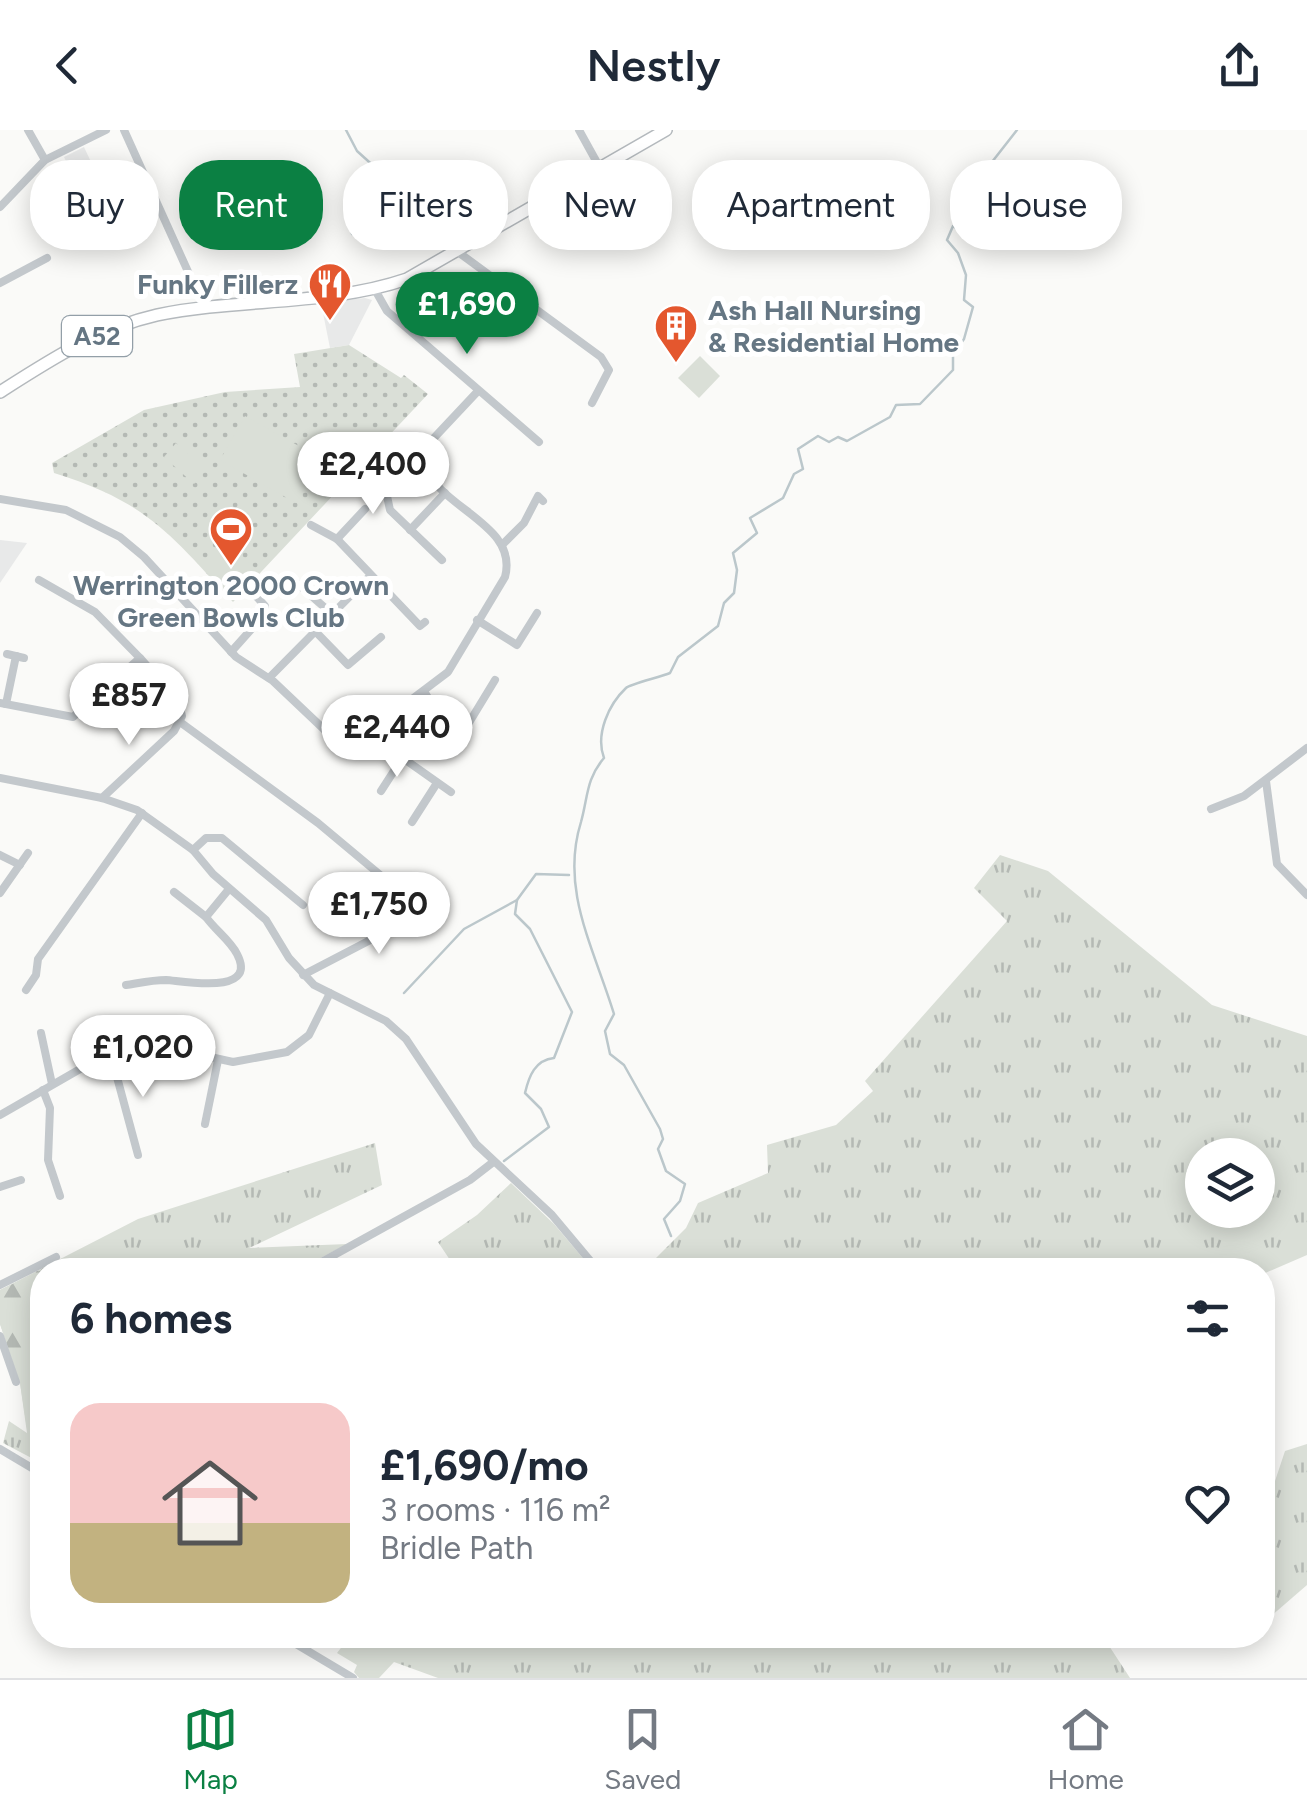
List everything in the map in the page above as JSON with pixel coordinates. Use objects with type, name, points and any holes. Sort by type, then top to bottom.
[{"type":"highway","name":"A52","points":[[614,160],[666,130]]},
{"type":"highway","name":"A52","points":[[0,392],[105,332],[153,316],[374,288],[407,278],[528,211]]},
{"type":"street","points":[[28,130],[45,160],[106,130]]},
{"type":"street","points":[[124,130],[204,308]]},
{"type":"street","points":[[579,130],[596,160]]},
{"type":"street","points":[[0,206],[30,175]]},
{"type":"street","points":[[458,252],[601,357],[609,370],[592,403]]},
{"type":"street","points":[[0,283],[47,258]]},
{"type":"street","points":[[374,288],[387,311],[539,442]]},
{"type":"street","points":[[0,500],[66,510],[120,537],[144,557],[231,652],[269,678],[334,737],[356,742],[373,737],[448,672],[504,577],[507,560],[503,544],[428,476],[426,451],[478,391]]},
{"type":"street","points":[[372,471],[384,482],[390,510],[442,560]]},
{"type":"street","points":[[410,530],[445,493]]},
{"type":"street","points":[[503,544],[524,523],[538,496],[543,500]]},
{"type":"street","points":[[337,539],[365,510]]},
{"type":"street","points":[[310,524],[337,539],[420,626],[425,622]]},
{"type":"street","points":[[269,678],[370,576]]},
{"type":"street","points":[[290,577],[332,614]]},
{"type":"street","points":[[39,580],[95,612],[182,706],[180,722],[102,798]]},
{"type":"street","points":[[231,652],[266,614],[265,606],[255,596]]},
{"type":"street","points":[[477,620],[517,645],[537,613]]},
{"type":"street","points":[[315,631],[348,665],[381,637]]},
{"type":"street","points":[[16,656],[3,704],[78,715],[140,658]]},
{"type":"street","points":[[424,692],[430,702],[467,726],[495,680]]},
{"type":"street","points":[[180,722],[318,824],[410,899],[410,914],[403,923],[303,975]]},
{"type":"street","points":[[373,737],[400,760],[451,792]]},
{"type":"street","points":[[1212,810],[1266,780],[1307,748]]},
{"type":"street","points":[[381,791],[400,760]]},
{"type":"street","points":[[0,778],[102,798],[142,813],[194,850],[229,889],[266,920],[303,975],[386,1021],[406,1039],[492,1163],[552,1215],[588,1258]]},
{"type":"street","points":[[1266,780],[1276,864],[1307,895]]},
{"type":"street","points":[[412,822],[436,783]]},
{"type":"street","points":[[26,990],[36,975],[38,959],[142,813]]},
{"type":"street","points":[[194,850],[206,838],[222,838],[302,905]]},
{"type":"street","points":[[0,893],[28,853]]},
{"type":"street","points":[[0,856],[20,865]]},
{"type":"street","points":[[206,917],[229,889]]},
{"type":"street","points":[[126,985],[161,980],[218,984],[232,979],[240,968],[238,955],[206,917],[174,892]]},
{"type":"street","points":[[0,1116],[84,1064],[112,1056],[168,1048],[218,1060],[248,1061],[294,1048],[310,1035],[330,993]]},
{"type":"street","points":[[41,1033],[52,1084]]},
{"type":"street","points":[[112,1056],[138,1155]]},
{"type":"street","points":[[204,1124],[218,1060]]},
{"type":"street","points":[[43,1090],[50,1108],[48,1160],[60,1190]]},
{"type":"street","points":[[329,1258],[470,1180],[492,1163]]},
{"type":"street","points":[[0,1188],[17,1185]]},
{"type":"street","points":[[0,1285],[30,1271]]},
{"type":"street","points":[[0,1336],[8,1373],[16,1382]]},
{"type":"street","points":[[0,1449],[30,1467]]},
{"type":"street","points":[[303,1648],[353,1678]]},
{"type":"shaded area","points":[[84,147],[90,160],[65,160],[64,157]]},
{"type":"shaded area","points":[[372,300],[349,345],[330,348],[321,303]]},
{"type":"shaded area","points":[[0,540],[27,543],[0,583]]},
{"type":"green space","points":[[349,345],[401,378],[404,375],[428,394],[233,602],[173,539],[135,508],[54,473],[52,463],[144,410],[225,392],[300,387],[294,354]]},
{"type":"green space","points":[[700,356],[720,376],[699,398],[678,378]]},
{"type":"green space","points":[[245,416],[322,459],[296,503],[220,460]]},
{"type":"green space","points":[[176,443],[206,470],[194,484],[164,457]]},
{"type":"green space","name":"Werrington 2000 Crown Green Bowls Club","points":[[229,546],[255,568],[231,590],[208,566]]},
{"type":"green space","points":[[1000,855],[1048,871],[1212,1005],[1307,1036],[1307,1255],[1275,1269],[1275,1258],[656,1258],[686,1228],[698,1203],[768,1173],[767,1145],[836,1125],[873,1091],[865,1081],[1007,921],[974,888]]},
{"type":"green space","points":[[375,1143],[382,1185],[249,1248],[347,1244],[321,1258],[62,1258],[138,1219]]},
{"type":"green space","points":[[511,1183],[583,1258],[449,1258],[438,1242],[477,1215]]},
{"type":"green space","points":[[30,1275],[30,1457],[3,1443],[9,1421],[27,1433],[20,1383],[0,1324],[0,1290]]},
{"type":"green space","points":[[30,1276],[30,1437],[20,1383],[0,1324],[0,1290]]},
{"type":"green space","points":[[1307,1444],[1307,1585],[1275,1613],[1275,1481],[1285,1451]]},
{"type":"green space","points":[[341,1648],[1110,1648],[1130,1678],[438,1678],[394,1662],[379,1678],[359,1678],[354,1672],[357,1665],[337,1653]]},
{"type":"waterway","points":[[346,130],[357,151],[367,160]]},
{"type":"waterway","points":[[671,1236],[664,1219],[680,1201],[685,1184],[666,1171],[658,1149],[663,1139],[660,1129],[624,1065],[610,1054],[605,1031],[614,1014],[582,918],[574,871],[591,781],[604,758],[601,739],[605,720],[626,688],[670,673],[678,657],[718,626],[724,603],[734,593],[737,570],[733,553],[757,533],[750,518],[783,498],[794,474],[803,469],[798,449],[818,436],[829,442],[838,437],[847,441],[890,417],[896,405],[920,404],[953,370],[953,354],[964,339],[973,307],[964,300],[966,275],[958,253],[947,240],[953,226],[962,232],[977,227],[993,212],[992,193],[974,191],[974,185],[1017,130]]},
{"type":"waterway","points":[[404,993],[464,929],[517,900],[536,874],[569,875]]},
{"type":"waterway","points":[[504,1161],[549,1127],[541,1109],[525,1093],[534,1070],[554,1058],[572,1012],[530,929],[515,914],[517,900]]},
{"type":"place","name":"Funky Fillerz","points":[[330,322]]},
{"type":"place","name":"Ash Hall Nursing & Residential Home","points":[[676,364]]},
{"type":"place","name":"Werrington 2000 Crown Green Bowls Club","points":[[231,567]]}]
